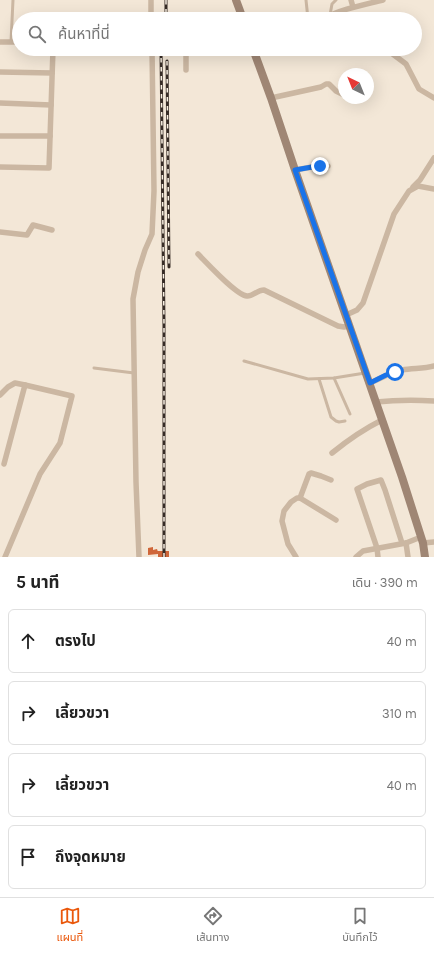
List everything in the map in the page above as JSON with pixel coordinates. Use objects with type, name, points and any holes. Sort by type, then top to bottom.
[{"type":"street","points":[[151,0],[151,12]]},
{"type":"street","points":[[236,0],[240,12]]},
{"type":"street","points":[[351,0],[353,7]]},
{"type":"street","points":[[339,12],[383,0]]},
{"type":"street","points":[[0,42],[11,42]]},
{"type":"street","points":[[0,167],[48,168],[53,56]]},
{"type":"street","points":[[139,557],[136,482],[133,299],[138,272],[152,234],[154,205],[152,56]]},
{"type":"street","points":[[186,56],[186,70]]},
{"type":"street","points":[[256,56],[402,477],[422,540],[425,557]]},
{"type":"street","points":[[395,56],[406,64],[420,89],[434,98]]},
{"type":"street","points":[[0,72],[52,72]]},
{"type":"street","points":[[271,98],[321,87],[326,84],[329,84],[338,93]]},
{"type":"street","points":[[0,103],[51,105]]},
{"type":"street","points":[[0,136],[50,136]]},
{"type":"street","points":[[346,315],[357,310],[363,303],[394,214],[408,191],[420,180],[434,158]]},
{"type":"street","points":[[295,170],[328,166]]},
{"type":"street","points":[[408,191],[418,186],[434,189]]},
{"type":"street","points":[[0,232],[27,235],[33,226],[52,230]]},
{"type":"street","points":[[198,254],[229,285],[242,294],[247,296],[260,290],[264,290],[338,326],[350,326]]},
{"type":"street","points":[[370,383],[395,372],[434,366]]},
{"type":"street","points":[[0,395],[8,387],[15,383],[72,396],[60,443],[40,474],[5,557]]},
{"type":"street","points":[[4,464],[25,385]]},
{"type":"street","points":[[376,402],[411,400],[434,402]]},
{"type":"street","points":[[332,453],[368,427],[382,420]]},
{"type":"street","points":[[300,498],[309,474],[311,473],[331,480]]},
{"type":"street","points":[[378,557],[377,548],[357,489],[380,480],[385,490],[408,557]]},
{"type":"street","points":[[296,557],[288,544],[282,521],[284,511],[292,502],[297,498],[300,498]]},
{"type":"street","points":[[300,498],[336,520]]},
{"type":"street","points":[[356,557],[363,551],[377,548],[422,540],[434,542]]},
{"type":"lane","points":[[12,12],[13,0]]},
{"type":"lane","points":[[306,0],[307,12]]},
{"type":"lane","points":[[331,12],[332,4],[336,0]]},
{"type":"lane","points":[[11,42],[12,21]]},
{"type":"lane","points":[[244,361],[308,379],[334,378],[366,373]]},
{"type":"lane","points":[[94,368],[134,373]]},
{"type":"lane","points":[[334,378],[350,414]]},
{"type":"lane","points":[[319,379],[331,416],[336,421],[345,422]]},
{"type":"building","points":[[153,547],[153,550],[157,549],[158,551],[169,551],[169,557],[158,557],[158,554],[148,555],[148,548]]},
{"type":"railway","points":[[166,0],[166,12]]},
{"type":"railway","points":[[161,56],[164,325],[164,557]]},
{"type":"railway","points":[[167,61],[169,267]]},
{"type":"route","points":[[320,166],[295,170],[370,383],[395,372]]}]
